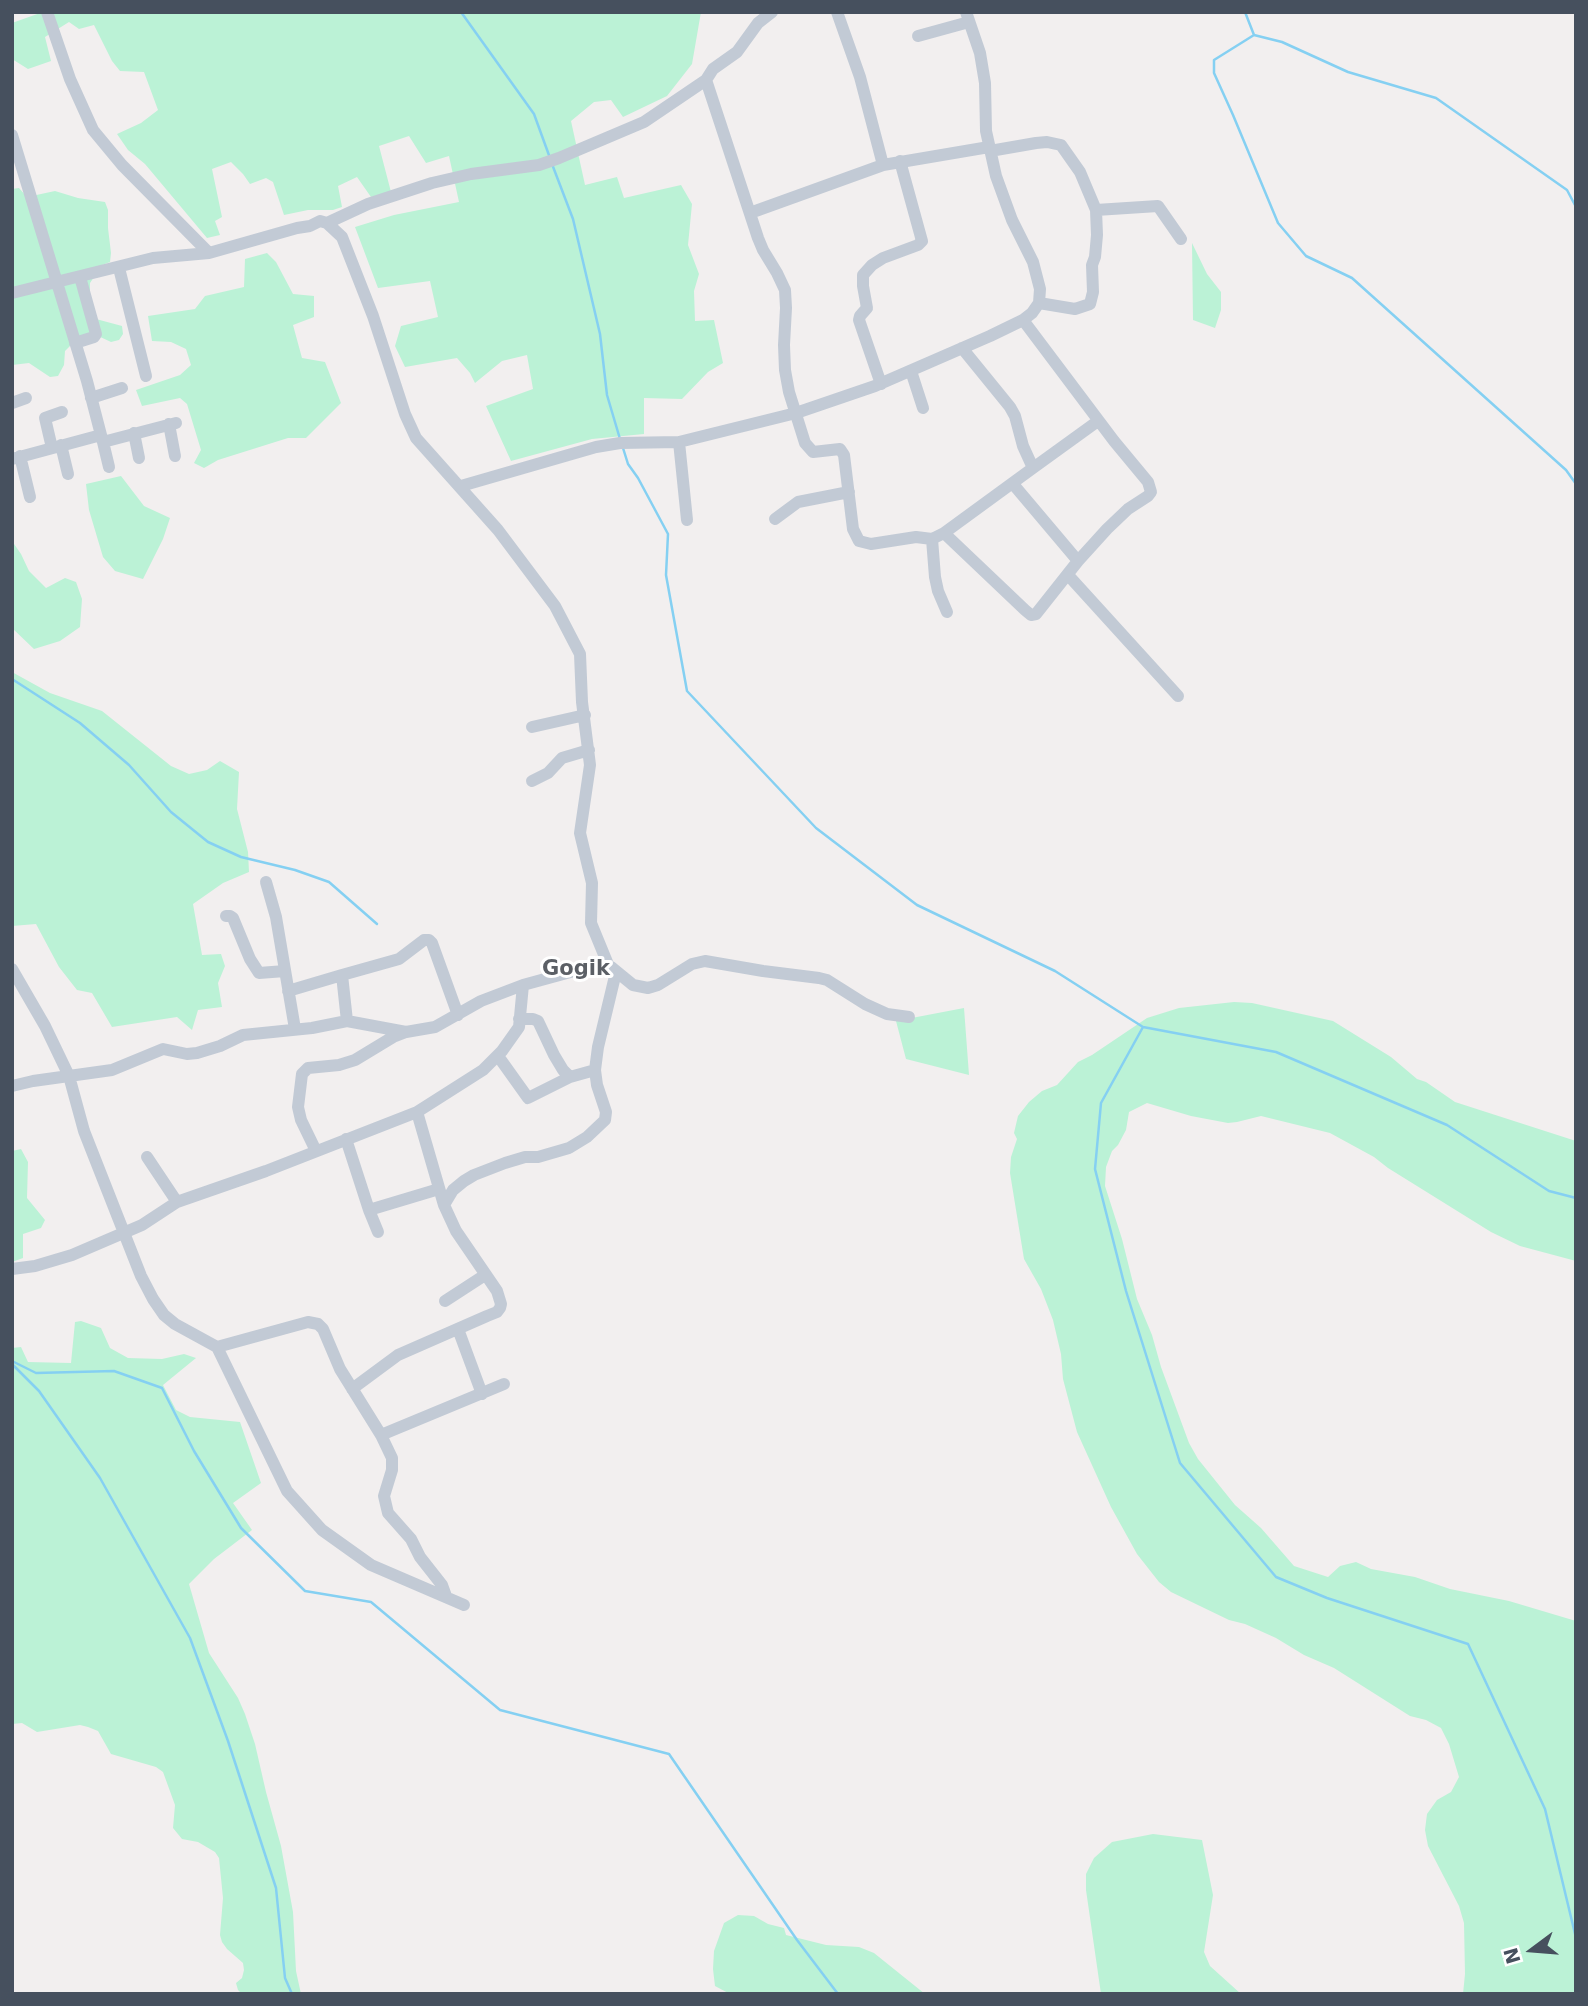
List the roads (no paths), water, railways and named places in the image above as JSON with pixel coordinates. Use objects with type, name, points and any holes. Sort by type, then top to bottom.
[{"type":"street","points":[[47,12],[70,79],[93,130],[122,165],[209,253]]},
{"type":"street","points":[[327,223],[368,204],[432,183],[471,174],[539,165],[644,122],[706,80],[713,69],[737,52],[758,23],[772,12]]},
{"type":"street","points":[[837,12],[860,77],[883,165]]},
{"type":"street","points":[[461,486],[596,447],[624,443],[679,442],[796,413],[881,384],[1023,320],[1032,313],[1039,303],[1040,289],[1035,271],[1005,204],[990,149],[980,54],[967,17],[918,36]]},
{"type":"street","points":[[706,80],[763,250],[785,290],[783,359],[789,392],[805,443],[811,451],[835,449],[842,452],[846,460],[853,529],[859,541],[871,544],[938,536],[1098,421]]},
{"type":"street","points":[[12,135],[75,343],[109,467]]},
{"type":"street","points":[[750,213],[883,165],[1036,143],[1061,145],[1080,172],[1096,210],[1093,292],[1090,304],[1076,309],[1039,303]]},
{"type":"street","points":[[881,384],[859,320],[867,308],[863,275],[883,258],[922,242],[900,162]]},
{"type":"street","points":[[1096,210],[1158,206],[1181,239]]},
{"type":"street","points":[[12,293],[153,258],[209,253],[320,221],[327,223],[342,237],[412,429],[422,446],[498,530],[555,606],[580,654],[589,750],[589,778],[580,833],[592,883],[591,923],[611,967],[632,985],[648,988],[658,985],[692,964],[705,961],[819,978],[887,1014],[909,1017]]},
{"type":"street","points":[[119,268],[146,376]]},
{"type":"street","points":[[75,343],[96,334],[80,277]]},
{"type":"street","points":[[938,536],[1031,615],[1037,614],[1078,561],[1128,509],[1150,492],[1148,482],[1098,421],[1023,320]]},
{"type":"street","points":[[962,348],[1010,407],[1033,468]]},
{"type":"street","points":[[911,371],[923,408]]},
{"type":"street","points":[[91,398],[122,388]]},
{"type":"street","points":[[12,403],[26,398]]},
{"type":"street","points":[[62,411],[45,418],[68,474]]},
{"type":"street","points":[[30,497],[16,457],[57,446],[173,424],[175,456]]},
{"type":"street","points":[[134,433],[139,458]]},
{"type":"street","points":[[679,442],[687,520]]},
{"type":"street","points":[[1013,484],[1078,561]]},
{"type":"street","points":[[775,519],[798,502],[849,492]]},
{"type":"street","points":[[938,536],[935,577],[947,612]]},
{"type":"street","points":[[1068,575],[1178,696]]},
{"type":"street","points":[[532,727],[584,715]]},
{"type":"street","points":[[532,781],[548,773],[562,758],[589,750]]},
{"type":"street","points":[[266,883],[273,907],[295,1029]]},
{"type":"street","points":[[226,916],[233,918],[259,974],[285,971]]},
{"type":"street","points":[[288,991],[400,959],[424,940],[429,940],[458,1015]]},
{"type":"street","points":[[316,1151],[301,1120],[298,1107],[302,1074],[308,1068],[340,1065],[355,1060],[393,1037],[435,1027],[481,1001],[523,985],[611,967]]},
{"type":"street","points":[[444,1205],[453,1190],[474,1175],[525,1157],[538,1157],[569,1148],[587,1137],[605,1120],[606,1112],[595,1070],[611,967]]},
{"type":"street","points":[[12,969],[45,1026],[69,1076],[84,1131],[147,1287],[164,1315],[196,1337],[217,1347],[287,1490],[321,1530],[371,1565],[464,1605]]},
{"type":"street","points":[[342,975],[347,1021]]},
{"type":"street","points":[[12,1269],[35,1266],[72,1255],[142,1225],[177,1202],[417,1112],[484,1070],[498,1056],[519,1027],[523,985]]},
{"type":"street","points":[[519,1018],[538,1021],[554,1055],[570,1077]]},
{"type":"street","points":[[12,1086],[112,1070],[163,1049],[187,1054],[198,1053],[243,1035],[312,1028],[347,1021],[406,1032]]},
{"type":"street","points":[[498,1056],[528,1098],[570,1077],[595,1070]]},
{"type":"street","points":[[352,1389],[398,1355],[497,1312],[501,1304],[497,1291],[456,1231],[444,1205],[417,1112]]},
{"type":"street","points":[[346,1139],[378,1232]]},
{"type":"street","points":[[147,1157],[177,1202]]},
{"type":"street","points":[[369,1210],[439,1189]]},
{"type":"street","points":[[445,1301],[485,1275]]},
{"type":"street","points":[[217,1347],[313,1322],[323,1329],[340,1369],[392,1458],[392,1470],[384,1496],[388,1513],[411,1539],[420,1557],[442,1585],[446,1597]]},
{"type":"street","points":[[458,1329],[482,1394]]},
{"type":"street","points":[[381,1436],[504,1384]]},
{"type":"waterway","points":[[461,12],[534,114],[550,158]]},
{"type":"waterway","points":[[1245,12],[1254,35]]},
{"type":"waterway","points":[[1576,207],[1567,190],[1436,98],[1348,72],[1282,42],[1254,35],[1214,60],[1214,73],[1278,223],[1306,256],[1352,278],[1566,470],[1576,484]]},
{"type":"waterway","points":[[552,164],[573,219],[600,334],[607,395],[620,439]]},
{"type":"waterway","points":[[623,448],[628,464],[668,534],[666,575],[687,691],[816,828],[917,905],[1055,971],[1143,1027],[1276,1052],[1447,1125],[1549,1191],[1576,1198]]},
{"type":"waterway","points":[[12,679],[80,723],[129,765],[171,812],[208,842],[241,857],[295,870],[329,882],[377,924]]},
{"type":"waterway","points":[[1143,1027],[1101,1103],[1095,1169],[1126,1291],[1180,1463],[1276,1577],[1327,1598],[1468,1644],[1545,1809],[1576,1938]]},
{"type":"waterway","points":[[12,1361],[36,1373],[114,1371],[162,1388],[194,1451],[241,1528],[305,1591],[371,1602],[500,1710],[669,1754],[797,1940],[838,1994]]},
{"type":"waterway","points":[[12,1364],[39,1391],[100,1478],[190,1638],[228,1741],[276,1888],[285,1978],[292,1994]]},
{"type":"district","name":"Gogik","points":[[576,970]]}]
